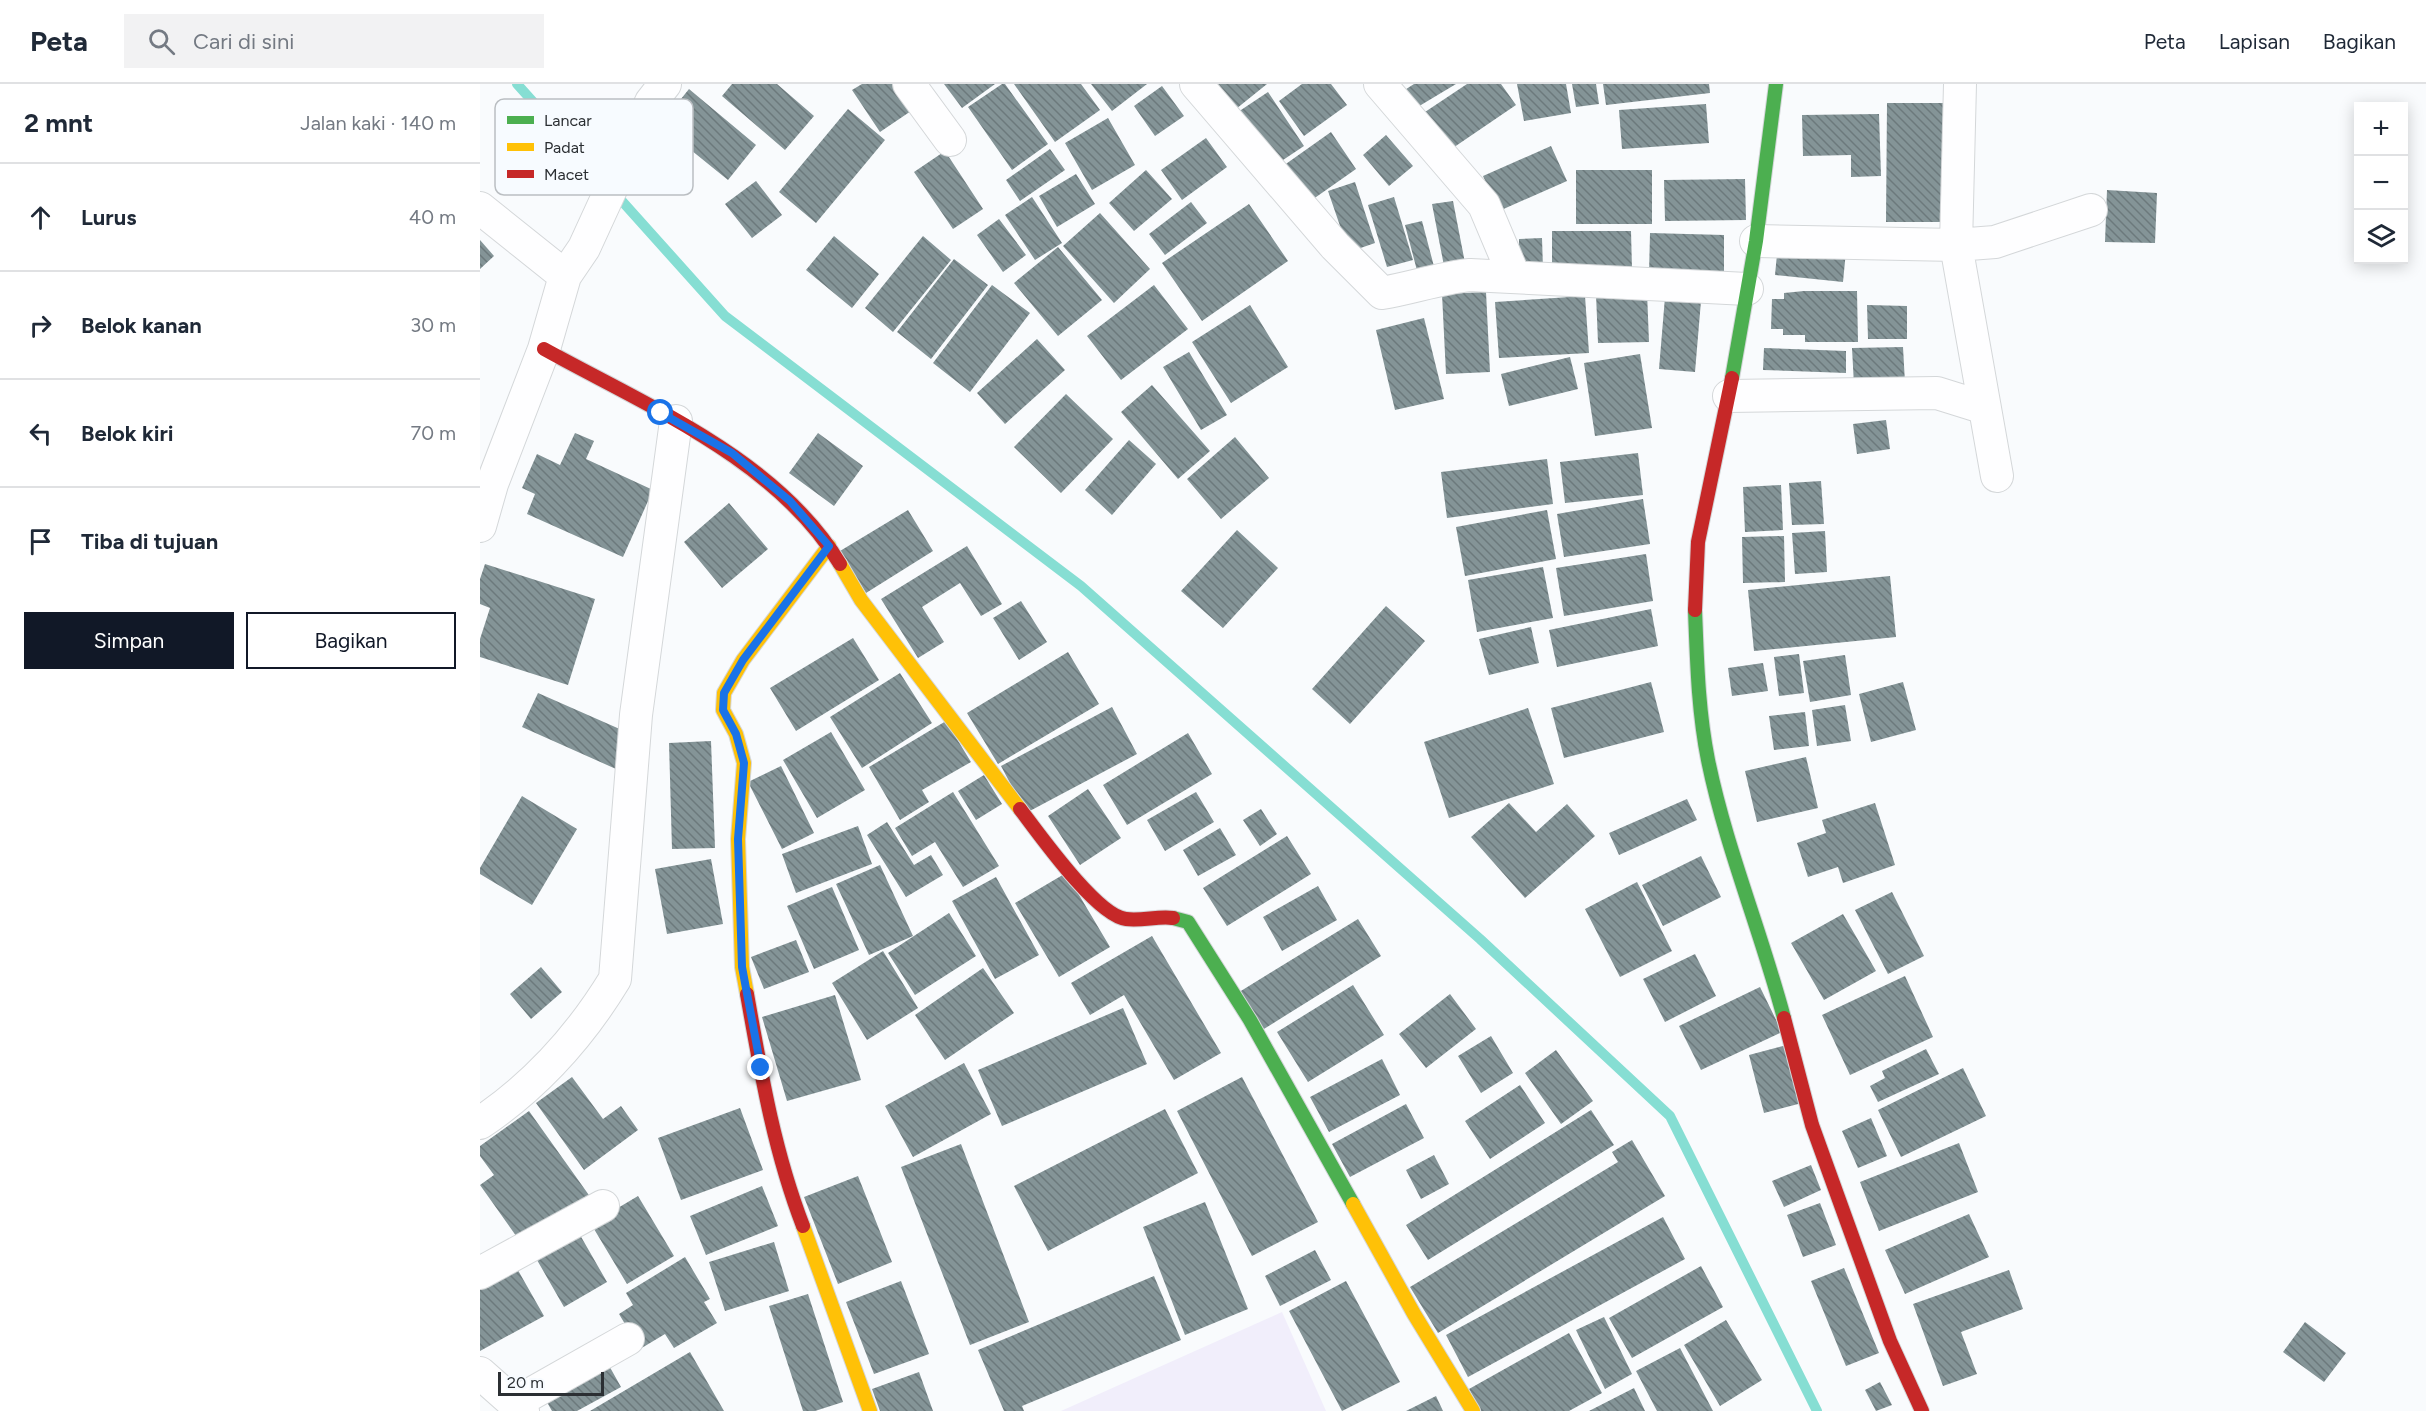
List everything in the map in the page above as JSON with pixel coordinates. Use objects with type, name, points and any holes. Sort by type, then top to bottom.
[{"type":"street","points":[[909,84],[950,140]]},
{"type":"street","points":[[1196,84],[1335,246],[1382,293],[1407,289],[1447,277],[1470,275],[1747,289]]},
{"type":"street","points":[[1380,84],[1484,205],[1514,276]]},
{"type":"street","points":[[1776,84],[1756,241],[1729,396],[1698,542],[1695,606],[1698,693],[1708,759],[1728,840],[1786,1020],[1812,1125],[1890,1341],[1922,1411]]},
{"type":"street","points":[[1960,84],[1956,245],[1997,476]]},
{"type":"street","points":[[480,526],[492,484],[544,349],[565,276],[584,248],[609,195]]},
{"type":"street","points":[[480,208],[565,276]]},
{"type":"street","points":[[1756,241],[1956,245],[1995,242],[2091,210]]},
{"type":"street","points":[[544,349],[732,453],[790,501],[829,546],[861,600],[968,743],[1061,862],[1099,904],[1124,919],[1171,917],[1188,922],[1250,1020],[1414,1314],[1473,1411]]},
{"type":"street","points":[[1729,396],[1937,393],[1985,408]]},
{"type":"street","points":[[480,1123],[538,1078],[596,1010],[615,979],[636,715],[676,421]]},
{"type":"street","points":[[829,546],[743,660],[724,693],[723,710],[736,734],[744,763],[738,839],[742,967],[770,1120],[791,1194],[870,1411]]},
{"type":"street","points":[[480,1273],[603,1206]]},
{"type":"street","points":[[480,1373],[518,1408],[628,1339]]},
{"type":"shaded area","points":[[1282,1312],[1326,1411],[1061,1411]]},
{"type":"building","points":[[732,84],[777,84],[814,116],[785,150],[722,96]]},
{"type":"building","points":[[862,84],[898,84],[914,109],[880,132],[852,90]]},
{"type":"building","points":[[944,84],[995,84],[962,108]]},
{"type":"building","points":[[1005,84],[1048,144],[1012,170],[968,107]]},
{"type":"building","points":[[1014,84],[1081,84],[1100,110],[1055,142]]},
{"type":"building","points":[[1091,84],[1147,84],[1112,111]]},
{"type":"building","points":[[1207,84],[1267,84],[1231,113]]},
{"type":"building","points":[[1302,84],[1331,84],[1347,105],[1304,136],[1279,101]]},
{"type":"building","points":[[1414,84],[1456,84],[1411,111],[1400,93]]},
{"type":"building","points":[[1467,84],[1501,84],[1516,105],[1444,154],[1419,116]]},
{"type":"building","points":[[1517,84],[1566,84],[1571,113],[1524,121]]},
{"type":"building","points":[[1572,84],[1596,84],[1599,104],[1576,107]]},
{"type":"building","points":[[1603,84],[1709,84],[1710,93],[1606,105]]},
{"type":"building","points":[[1162,86],[1184,116],[1155,136],[1134,106]]},
{"type":"building","points":[[689,89],[756,145],[728,180],[693,152],[693,99],[681,99]]},
{"type":"building","points":[[1268,92],[1304,146],[1274,166],[1238,112]]},
{"type":"building","points":[[1887,103],[1947,103],[1946,222],[1886,222]]},
{"type":"building","points":[[1706,104],[1709,143],[1622,149],[1619,110]]},
{"type":"building","points":[[848,109],[885,140],[816,223],[779,192]]},
{"type":"building","points":[[1879,114],[1881,176],[1851,177],[1851,155],[1803,156],[1802,115]]},
{"type":"building","points":[[1108,118],[1135,165],[1092,190],[1065,143]]},
{"type":"building","points":[[1331,132],[1356,169],[1309,202],[1283,166]]},
{"type":"building","points":[[1386,135],[1413,166],[1389,186],[1363,155]]},
{"type":"building","points":[[1206,138],[1227,167],[1182,200],[1161,170]]},
{"type":"building","points":[[1551,146],[1567,181],[1499,211],[1483,176]]},
{"type":"building","points":[[1050,149],[1065,170],[1020,201],[1006,180]]},
{"type":"building","points":[[945,151],[983,209],[953,229],[914,172]]},
{"type":"building","points":[[1146,170],[1172,199],[1134,231],[1109,203]]},
{"type":"building","points":[[1576,170],[1652,170],[1652,224],[1576,224]]},
{"type":"building","points":[[1076,174],[1095,204],[1057,227],[1039,196]]},
{"type":"building","points":[[1745,179],[1746,220],[1665,221],[1664,180]]},
{"type":"building","points":[[756,181],[782,215],[752,238],[725,204]]},
{"type":"building","points":[[1355,182],[1375,243],[1349,252],[1328,191]]},
{"type":"building","points":[[2107,190],[2157,193],[2155,243],[2105,242]]},
{"type":"building","points":[[1032,197],[1062,243],[1035,260],[1005,215]]},
{"type":"building","points":[[1394,197],[1413,260],[1387,267],[1368,205]]},
{"type":"building","points":[[1453,201],[1466,268],[1445,271],[1432,204]]},
{"type":"building","points":[[1191,202],[1207,223],[1165,255],[1149,234]]},
{"type":"building","points":[[1249,204],[1288,261],[1202,321],[1162,263]]},
{"type":"building","points":[[1100,213],[1150,269],[1114,303],[1063,246]]},
{"type":"building","points":[[999,219],[1026,255],[1003,272],[977,235]]},
{"type":"building","points":[[1422,221],[1436,274],[1419,278],[1405,225]]},
{"type":"building","points":[[1552,231],[1631,231],[1632,269],[1552,269]]},
{"type":"building","points":[[1650,233],[1724,235],[1724,274],[1649,274]]},
{"type":"building","points":[[834,236],[879,274],[852,308],[806,270]]},
{"type":"building","points":[[923,236],[951,260],[893,332],[865,308]]},
{"type":"building","points":[[1542,238],[1543,269],[1519,270],[1519,239]]},
{"type":"building","points":[[480,240],[494,256],[480,269]]},
{"type":"building","points":[[1778,244],[1846,251],[1843,282],[1775,275]]},
{"type":"building","points":[[1058,247],[1102,300],[1058,336],[1014,283]]},
{"type":"building","points":[[954,259],[988,285],[931,359],[897,332]]},
{"type":"building","points":[[992,285],[1030,313],[970,392],[933,363]]},
{"type":"building","points":[[1154,285],[1188,329],[1121,380],[1087,336]]},
{"type":"building","points":[[1857,291],[1858,342],[1805,342],[1805,335],[1783,335],[1783,329],[1771,329],[1772,299],[1784,299],[1784,293]]},
{"type":"building","points":[[1486,292],[1490,372],[1446,374],[1442,294]]},
{"type":"building","points":[[1647,292],[1649,342],[1598,343],[1596,294]]},
{"type":"building","points":[[1585,296],[1589,353],[1499,358],[1495,302]]},
{"type":"building","points":[[1665,297],[1701,301],[1695,372],[1659,369]]},
{"type":"building","points":[[1250,305],[1288,367],[1231,403],[1192,342]]},
{"type":"building","points":[[1867,305],[1907,306],[1907,339],[1868,339]]},
{"type":"building","points":[[1424,318],[1444,399],[1395,410],[1376,330]]},
{"type":"building","points":[[1037,339],[1065,370],[1005,424],[977,393]]},
{"type":"building","points":[[1903,347],[1905,383],[1854,385],[1852,348]]},
{"type":"building","points":[[1764,348],[1846,351],[1846,373],[1763,370]]},
{"type":"building","points":[[1189,352],[1227,415],[1201,430],[1163,367]]},
{"type":"building","points":[[1640,354],[1652,428],[1595,436],[1584,363]]},
{"type":"building","points":[[1570,357],[1578,389],[1509,406],[1501,374]]},
{"type":"building","points":[[1152,385],[1210,451],[1178,479],[1121,412]]},
{"type":"building","points":[[1066,394],[1113,439],[1061,493],[1014,447]]},
{"type":"building","points":[[1886,420],[1890,449],[1857,454],[1853,424]]},
{"type":"building","points":[[575,433],[594,441],[586,459],[653,490],[623,557],[527,514],[535,494],[522,488],[537,454],[560,465]]},
{"type":"building","points":[[818,433],[863,466],[834,506],[789,473]]},
{"type":"building","points":[[1235,437],[1269,478],[1221,519],[1187,479]]},
{"type":"building","points":[[1129,440],[1156,464],[1112,515],[1085,490]]},
{"type":"building","points":[[1638,453],[1643,495],[1565,503],[1560,462]]},
{"type":"building","points":[[1547,459],[1553,504],[1447,518],[1441,472]]},
{"type":"building","points":[[1821,481],[1824,524],[1792,525],[1789,483]]},
{"type":"building","points":[[1781,485],[1783,530],[1745,532],[1743,487]]},
{"type":"building","points":[[1643,499],[1650,544],[1564,557],[1557,514]]},
{"type":"building","points":[[729,503],[768,549],[722,588],[684,542]]},
{"type":"building","points":[[908,510],[933,551],[866,593],[840,551]]},
{"type":"building","points":[[1547,510],[1556,559],[1465,576],[1456,527]]},
{"type":"building","points":[[1237,530],[1278,568],[1223,628],[1181,591]]},
{"type":"building","points":[[1825,531],[1827,572],[1795,574],[1792,533]]},
{"type":"building","points":[[1784,536],[1785,582],[1743,583],[1742,537]]},
{"type":"building","points":[[967,546],[1002,604],[981,616],[960,583],[922,607],[944,642],[918,658],[881,599]]},
{"type":"building","points":[[1646,554],[1653,601],[1564,616],[1556,568]]},
{"type":"building","points":[[485,564],[595,599],[568,685],[480,657],[480,639],[490,608],[480,604],[480,579]]},
{"type":"building","points":[[1543,567],[1553,618],[1477,632],[1468,580]]},
{"type":"building","points":[[1890,576],[1896,637],[1754,651],[1748,590]]},
{"type":"building","points":[[1021,601],[1047,642],[1019,660],[993,618]]},
{"type":"building","points":[[1386,606],[1425,641],[1350,724],[1312,689]]},
{"type":"building","points":[[1651,609],[1658,646],[1557,667],[1549,630]]},
{"type":"building","points":[[1531,627],[1539,663],[1489,675],[1479,639]]},
{"type":"building","points":[[853,638],[879,680],[796,731],[770,688]]},
{"type":"building","points":[[1068,652],[1099,704],[998,764],[967,713]]},
{"type":"building","points":[[1799,654],[1804,693],[1779,696],[1774,657]]},
{"type":"building","points":[[1845,655],[1851,695],[1810,702],[1803,661]]},
{"type":"building","points":[[1763,663],[1768,691],[1732,696],[1728,668]]},
{"type":"building","points":[[900,673],[932,723],[862,768],[830,717]]},
{"type":"building","points":[[1651,682],[1664,732],[1564,758],[1551,708]]},
{"type":"building","points":[[1903,682],[1916,730],[1871,742],[1859,694]]},
{"type":"building","points":[[538,693],[631,734],[616,769],[522,727]]},
{"type":"building","points":[[1845,705],[1851,741],[1817,746],[1812,710]]},
{"type":"building","points":[[1112,707],[1137,754],[1026,813],[1001,766]]},
{"type":"building","points":[[1528,708],[1554,784],[1449,818],[1424,742]]},
{"type":"building","points":[[1805,712],[1809,746],[1774,750],[1769,716]]},
{"type":"building","points":[[946,721],[971,762],[922,790],[929,802],[900,820],[869,767]]},
{"type":"building","points":[[831,732],[865,790],[817,818],[783,760]]},
{"type":"building","points":[[1188,733],[1212,774],[1127,825],[1103,785]]},
{"type":"building","points":[[711,741],[715,848],[672,849],[669,743]]},
{"type":"building","points":[[1806,757],[1818,808],[1757,822],[1745,771]]},
{"type":"building","points":[[781,766],[814,833],[782,849],[748,782]]},
{"type":"building","points":[[984,775],[1002,804],[976,820],[958,791]]},
{"type":"building","points":[[1088,789],[1121,838],[1080,865],[1048,816]]},
{"type":"building","points":[[953,792],[999,866],[963,887],[935,842],[912,856],[895,828]]},
{"type":"building","points":[[1196,792],[1214,822],[1165,851],[1147,820]]},
{"type":"building","points":[[522,796],[577,829],[532,905],[480,874],[480,868]]},
{"type":"building","points":[[1687,799],[1697,820],[1619,855],[1609,833]]},
{"type":"building","points":[[1509,803],[1536,832],[1567,804],[1595,836],[1525,898],[1471,837]]},
{"type":"building","points":[[1875,803],[1895,865],[1843,883],[1838,867],[1808,877],[1797,843],[1826,833],[1822,820]]},
{"type":"building","points":[[1261,809],[1277,834],[1260,846],[1243,820]]},
{"type":"building","points":[[887,822],[914,865],[931,855],[943,875],[906,897],[867,835]]},
{"type":"building","points":[[858,826],[872,864],[796,893],[782,854]]},
{"type":"building","points":[[1220,828],[1236,855],[1198,876],[1183,850]]},
{"type":"building","points":[[1287,836],[1311,874],[1227,926],[1203,888]]},
{"type":"building","points":[[1701,856],[1721,897],[1663,926],[1642,885]]},
{"type":"building","points":[[711,859],[723,924],[667,934],[655,869]]},
{"type":"building","points":[[880,865],[913,936],[869,955],[836,884]]},
{"type":"building","points":[[1066,873],[1110,947],[1059,977],[1015,903]]},
{"type":"building","points":[[996,877],[1039,955],[995,979],[952,901]]},
{"type":"building","points":[[1637,882],[1672,951],[1620,977],[1585,909]]},
{"type":"building","points":[[1318,886],[1337,920],[1282,951],[1263,917]]},
{"type":"building","points":[[832,887],[859,950],[814,969],[787,906]]},
{"type":"building","points":[[1892,892],[1924,956],[1888,974],[1855,910]]},
{"type":"building","points":[[949,913],[976,956],[915,995],[888,953]]},
{"type":"building","points":[[1843,914],[1876,971],[1824,1000],[1791,943]]},
{"type":"building","points":[[1358,919],[1381,956],[1259,1032],[1236,994]]},
{"type":"building","points":[[1152,936],[1221,1053],[1174,1080],[1124,995],[1090,1015],[1071,983]]},
{"type":"building","points":[[796,940],[809,972],[764,989],[751,957]]},
{"type":"building","points":[[883,951],[918,1008],[867,1040],[832,983]]},
{"type":"building","points":[[1695,954],[1716,996],[1665,1022],[1643,979]]},
{"type":"building","points":[[541,967],[562,992],[531,1019],[510,994]]},
{"type":"building","points":[[983,968],[1014,1013],[945,1060],[915,1015]]},
{"type":"building","points":[[1905,976],[1933,1037],[1850,1075],[1822,1015]]},
{"type":"building","points":[[1353,985],[1384,1035],[1308,1082],[1277,1032]]},
{"type":"building","points":[[1760,987],[1782,1032],[1701,1070],[1679,1026]]},
{"type":"building","points":[[1450,994],[1476,1029],[1426,1068],[1399,1034]]},
{"type":"building","points":[[835,995],[861,1080],[787,1101],[762,1017]]},
{"type":"building","points":[[1123,1008],[1147,1064],[1002,1126],[978,1070]]},
{"type":"building","points":[[1491,1036],[1513,1073],[1481,1093],[1458,1056]]},
{"type":"building","points":[[1787,1045],[1802,1103],[1764,1113],[1749,1055]]},
{"type":"building","points":[[1926,1049],[1939,1074],[1878,1102],[1870,1086],[1885,1078],[1882,1071]]},
{"type":"building","points":[[1556,1050],[1593,1101],[1561,1124],[1525,1073]]},
{"type":"building","points":[[1382,1059],[1400,1095],[1329,1132],[1310,1097]]},
{"type":"building","points":[[964,1063],[991,1114],[913,1157],[885,1106]]},
{"type":"building","points":[[1963,1068],[1986,1116],[1901,1157],[1878,1110]]},
{"type":"building","points":[[572,1077],[603,1119],[621,1106],[638,1130],[584,1170],[536,1103]]},
{"type":"building","points":[[1242,1077],[1318,1222],[1252,1256],[1177,1111]]},
{"type":"building","points":[[1520,1085],[1545,1123],[1490,1159],[1465,1121]]},
{"type":"building","points":[[1406,1104],[1424,1138],[1350,1177],[1332,1144]]},
{"type":"building","points":[[740,1108],[763,1170],[681,1200],[658,1138]]},
{"type":"building","points":[[1165,1109],[1198,1173],[1048,1251],[1014,1186]]},
{"type":"building","points":[[1591,1110],[1614,1145],[1428,1260],[1406,1225]]},
{"type":"building","points":[[529,1111],[591,1198],[524,1247],[480,1185],[494,1175],[480,1156],[480,1146]]},
{"type":"building","points":[[1871,1118],[1887,1156],[1858,1168],[1842,1131]]},
{"type":"building","points":[[1632,1140],[1665,1196],[1438,1333],[1410,1287],[1618,1162],[1612,1152]]},
{"type":"building","points":[[1959,1143],[1978,1192],[1879,1231],[1860,1182]]},
{"type":"building","points":[[961,1144],[1029,1322],[970,1345],[901,1167]]},
{"type":"building","points":[[1434,1155],[1449,1184],[1421,1199],[1406,1170]]},
{"type":"building","points":[[1811,1165],[1821,1190],[1784,1207],[1772,1181]]},
{"type":"building","points":[[858,1176],[892,1262],[838,1284],[804,1197]]},
{"type":"building","points":[[762,1186],[778,1226],[706,1255],[690,1216]]},
{"type":"building","points":[[638,1196],[674,1256],[627,1284],[591,1224]]},
{"type":"building","points":[[1205,1202],[1248,1309],[1185,1335],[1143,1227]]},
{"type":"building","points":[[1820,1203],[1836,1245],[1803,1257],[1787,1215]]},
{"type":"building","points":[[1969,1214],[1989,1257],[1905,1294],[1885,1250]]},
{"type":"building","points":[[1663,1217],[1685,1259],[1468,1377],[1446,1335]]},
{"type":"building","points":[[576,1228],[607,1282],[564,1307],[533,1253]]},
{"type":"building","points":[[774,1242],[789,1291],[725,1311],[709,1262]]},
{"type":"building","points":[[1315,1250],[1331,1280],[1280,1306],[1265,1276]]},
{"type":"building","points":[[685,1257],[710,1299],[704,1302],[717,1323],[674,1348],[665,1334],[640,1349],[619,1314],[633,1305],[626,1293]]},
{"type":"building","points":[[515,1265],[544,1316],[480,1351],[480,1285]]},
{"type":"building","points":[[1701,1266],[1723,1307],[1632,1358],[1609,1318]]},
{"type":"building","points":[[1844,1268],[1879,1353],[1846,1366],[1811,1281]]},
{"type":"building","points":[[2009,1270],[2023,1309],[1961,1332],[1977,1374],[1943,1386],[1913,1304]]},
{"type":"building","points":[[1154,1276],[1181,1340],[1022,1406],[1024,1411],[1004,1411],[978,1350]]},
{"type":"building","points":[[901,1281],[929,1354],[874,1374],[846,1302]]},
{"type":"building","points":[[1346,1281],[1400,1382],[1342,1411],[1289,1311]]},
{"type":"building","points":[[808,1294],[843,1402],[815,1411],[803,1411],[769,1306]]},
{"type":"building","points":[[1604,1317],[1632,1374],[1605,1389],[1576,1330]]},
{"type":"building","points":[[1726,1320],[1762,1380],[1720,1406],[1684,1345]]},
{"type":"building","points":[[2305,1322],[2346,1353],[2324,1382],[2283,1352]]},
{"type":"building","points":[[1569,1333],[1602,1393],[1569,1411],[1481,1411],[1469,1389]]},
{"type":"building","points":[[1680,1348],[1713,1411],[1657,1411],[1636,1371]]},
{"type":"building","points":[[690,1352],[724,1411],[590,1411]]},
{"type":"building","points":[[607,1362],[621,1387],[577,1411],[552,1411],[544,1397]]},
{"type":"building","points":[[919,1372],[933,1411],[880,1411],[872,1389]]},
{"type":"building","points":[[1880,1382],[1892,1405],[1876,1411],[1865,1390]]},
{"type":"building","points":[[1634,1388],[1645,1411],[1589,1411]]},
{"type":"building","points":[[1436,1396],[1443,1411],[1406,1411]]},
{"type":"waterway","points":[[517,84],[530,99]]},
{"type":"waterway","points":[[617,195],[725,316],[1081,586],[1480,939],[1670,1116],[1817,1411]]},
{"type":"traffic: fast","points":[[1732,378],[1756,241],[1776,84]]},
{"type":"traffic: fast","points":[[1695,610],[1700,704],[1715,793],[1784,1018]]},
{"type":"traffic: fast","points":[[1173,918],[1188,922],[1250,1020],[1353,1204]]},
{"type":"traffic: slow","points":[[747,994],[742,967],[738,839],[744,763],[736,734],[723,710],[724,693],[743,660],[829,546]]},
{"type":"traffic: slow","points":[[840,564],[861,600],[1020,809]]},
{"type":"traffic: slow","points":[[1353,1204],[1414,1314],[1473,1411]]},
{"type":"traffic: slow","points":[[803,1226],[870,1411]]},
{"type":"traffic: jam","points":[[544,349],[667,415],[746,465],[782,495],[814,527],[840,564]]},
{"type":"traffic: jam","points":[[1695,610],[1698,542],[1732,378]]},
{"type":"traffic: jam","points":[[1020,809],[1069,872],[1100,904],[1114,914],[1126,919],[1173,918]]},
{"type":"traffic: jam","points":[[747,994],[776,1140],[803,1226]]},
{"type":"traffic: jam","points":[[1784,1018],[1812,1125],[1890,1341],[1922,1411]]},
{"type":"route","points":[[661,413],[732,453],[790,501],[829,546],[743,660],[724,693],[723,710],[736,734],[744,763],[738,839],[742,967],[761,1068]]}]
